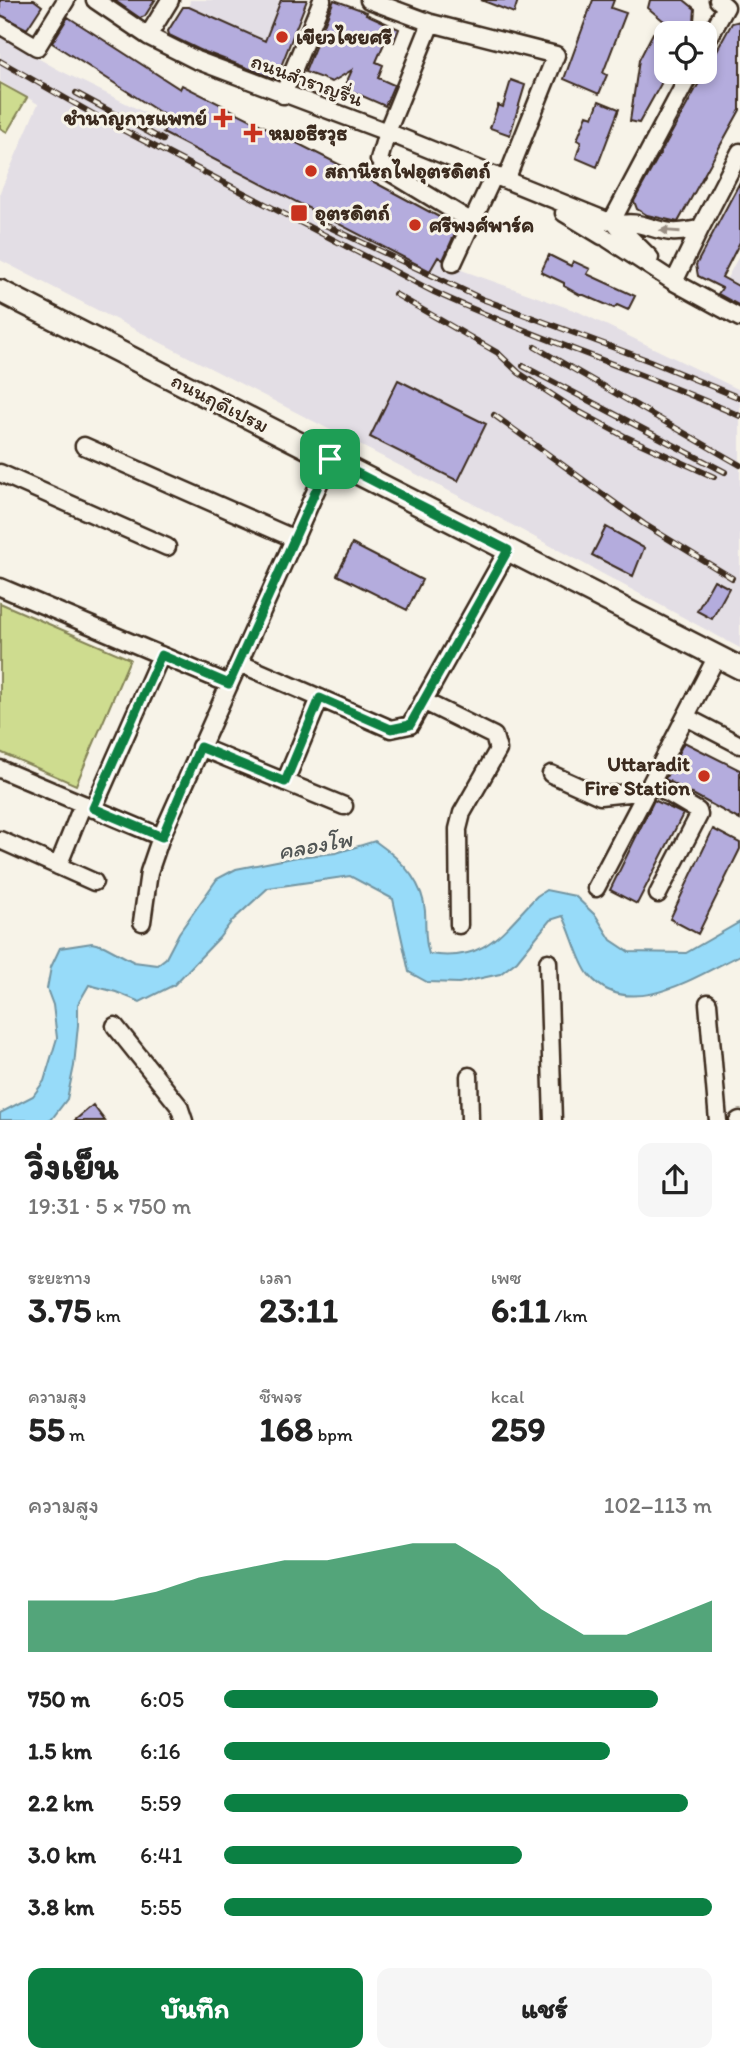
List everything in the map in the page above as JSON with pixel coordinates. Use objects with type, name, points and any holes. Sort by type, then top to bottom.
[{"type":"main road","name":"ถนนฤดีเปรม","points":[[0,291],[740,668]]},
{"type":"street","points":[[0,25],[37,47],[66,0]]},
{"type":"street","name":"ถนนสำราญรื่น","points":[[95,0],[148,36],[196,60],[505,179],[613,227]]},
{"type":"street","points":[[148,36],[170,0]]},
{"type":"street","points":[[283,95],[322,0]]},
{"type":"street","points":[[369,0],[431,23],[556,55],[505,179],[472,222],[453,263]]},
{"type":"street","points":[[717,25],[728,5]]},
{"type":"street","points":[[431,23],[387,132],[379,160],[388,171],[472,222]]},
{"type":"street","points":[[613,227],[621,204],[685,84]]},
{"type":"street","points":[[674,282],[740,152]]},
{"type":"street","points":[[613,227],[676,232],[700,229]]},
{"type":"street","points":[[613,227],[674,282],[740,318]]},
{"type":"street","points":[[84,446],[295,539]]},
{"type":"street","points":[[142,922],[149,872],[162,837],[330,459]]},
{"type":"street","points":[[0,473],[167,547]]},
{"type":"street","points":[[239,663],[391,729],[410,725],[508,550]]},
{"type":"street","points":[[0,587],[229,684]]},
{"type":"street","points":[[58,866],[161,655]]},
{"type":"street","points":[[596,888],[717,656]]},
{"type":"street","points":[[285,782],[320,698]]},
{"type":"street","points":[[424,701],[494,736],[498,750],[461,813],[459,925]]},
{"type":"street","points":[[686,718],[740,746]]},
{"type":"street","points":[[200,747],[344,806]]},
{"type":"street","points":[[0,769],[162,837]]},
{"type":"street","points":[[551,774],[600,796],[649,787],[698,811],[699,815],[658,894]]},
{"type":"street","points":[[0,841],[94,882]]},
{"type":"street","points":[[548,961],[553,1120]]},
{"type":"street","points":[[708,1003],[718,1120]]},
{"type":"street","points":[[115,1026],[179,1106],[184,1120]]},
{"type":"street","points":[[469,1076],[470,1120]]},
{"type":"shaded area","points":[[190,0],[281,0],[265,41],[189,7]]},
{"type":"shaded area","points":[[0,37],[59,70],[464,271],[579,312],[740,390],[740,648],[453,493],[0,260],[0,192],[38,104],[0,81]]},
{"type":"shaded area","points":[[740,254],[740,287],[726,280]]},
{"type":"shaded area","points":[[740,287],[740,311],[730,305]]},
{"type":"green space","points":[[0,83],[27,98],[7,132],[0,128]]},
{"type":"green space","points":[[0,603],[130,659],[76,785],[0,752]]},
{"type":"water","points":[[375,841],[400,862],[420,890],[429,954],[449,956],[479,949],[491,942],[546,890],[575,896],[596,916],[611,940],[629,952],[686,953],[740,922],[740,955],[664,990],[643,995],[624,995],[605,989],[589,975],[563,916],[550,920],[517,961],[500,974],[459,983],[427,982],[409,972],[393,899],[350,876],[268,888],[232,921],[174,985],[140,1002],[89,985],[78,1004],[74,1066],[67,1099],[51,1120],[0,1120],[0,1113],[33,1096],[44,1081],[57,1038],[53,1005],[47,989],[51,967],[60,948],[92,943],[104,946],[134,962],[157,965],[166,958],[179,933],[217,879],[236,869],[297,857],[336,853]]},
{"type":"building","points":[[0,0],[34,0],[42,6],[27,29],[0,15]]},
{"type":"building","points":[[114,0],[155,0],[145,16],[140,18]]},
{"type":"building","points":[[281,0],[307,0],[276,79],[169,35],[168,31],[183,7],[189,7],[265,41]]},
{"type":"building","points":[[334,0],[367,12],[366,14],[399,29],[394,42],[386,39],[376,62],[383,65],[378,78],[394,85],[385,106],[344,88],[352,70],[332,82],[305,72]]},
{"type":"building","points":[[481,0],[518,0],[514,13]]},
{"type":"building","points":[[593,0],[614,0],[611,8],[626,13],[603,73],[607,75],[599,94],[564,79]]},
{"type":"building","points":[[650,0],[684,0],[695,9],[694,21],[664,21],[648,8]]},
{"type":"building","points":[[68,17],[180,89],[182,85],[456,226],[443,260],[438,257],[430,271],[163,133],[169,121],[165,120],[167,117],[52,43]]},
{"type":"building","points":[[740,21],[740,110],[678,222],[647,215],[637,209],[634,201],[698,84],[717,84],[717,50],[732,23]]},
{"type":"building","points":[[653,33],[654,84],[661,84],[639,123],[630,121],[639,60]]},
{"type":"building","points":[[511,80],[525,85],[510,135],[490,128],[498,105],[503,107]]},
{"type":"building","points":[[599,101],[619,109],[597,167],[576,158],[581,142],[577,140],[587,115],[593,117]]},
{"type":"building","points":[[740,182],[740,242],[722,277],[740,287],[740,306],[718,294],[722,288],[698,276],[696,265]]},
{"type":"building","points":[[549,255],[571,266],[573,261],[590,269],[587,274],[635,296],[628,310],[617,305],[614,308],[580,295],[564,286],[564,283],[541,272]]},
{"type":"building","points":[[398,380],[486,424],[458,481],[370,437]]},
{"type":"building","points":[[606,527],[644,548],[633,576],[592,555]]},
{"type":"building","points":[[352,544],[422,580],[407,610],[337,575]]},
{"type":"building","points":[[714,580],[729,588],[712,619],[697,611]]},
{"type":"building","name":"Uttaradit Fire Station","points":[[684,742],[740,770],[740,820],[665,779]]},
{"type":"building","points":[[654,800],[683,814],[637,904],[610,890]]},
{"type":"building","points":[[713,829],[740,843],[740,849],[698,934],[670,919]]},
{"type":"building","points":[[93,1105],[104,1120],[75,1120]]},
{"type":"railway","points":[[0,61],[100,118],[434,292],[740,416]]},
{"type":"railway","points":[[76,93],[163,140]]},
{"type":"railway","points":[[321,223],[482,299],[650,361],[740,398]]},
{"type":"railway","points":[[395,294],[498,353],[519,373],[574,409],[624,436],[714,477]]},
{"type":"railway","points":[[535,347],[740,465]]},
{"type":"railway","points":[[523,366],[725,472]]},
{"type":"railway","points":[[494,415],[644,524],[732,578]]},
{"type":"place","name":"เขียวไชยศรี","points":[[282,37]]},
{"type":"place","name":"ชำนาญการแพทย์","points":[[223,118]]},
{"type":"place","name":"หมอธีรวุธ","points":[[253,133]]},
{"type":"place","name":"สถานีรถไฟอุตรดิตถ์","points":[[311,171]]},
{"type":"place","name":"อุตรดิตถ์","points":[[299,213]]},
{"type":"place","name":"ศรีพงศ์พาร์ค","points":[[415,225]]},
{"type":"place","name":"Uttaradit Fire Station","points":[[704,776]]},
{"type":"route","points":[[330,459],[508,550],[410,725],[391,729],[320,698],[285,782],[200,747],[162,837],[93,808],[161,655],[229,684],[330,459]]},
{"type":"water label","name":"คลองโพ","points":[[315,845]]}]
